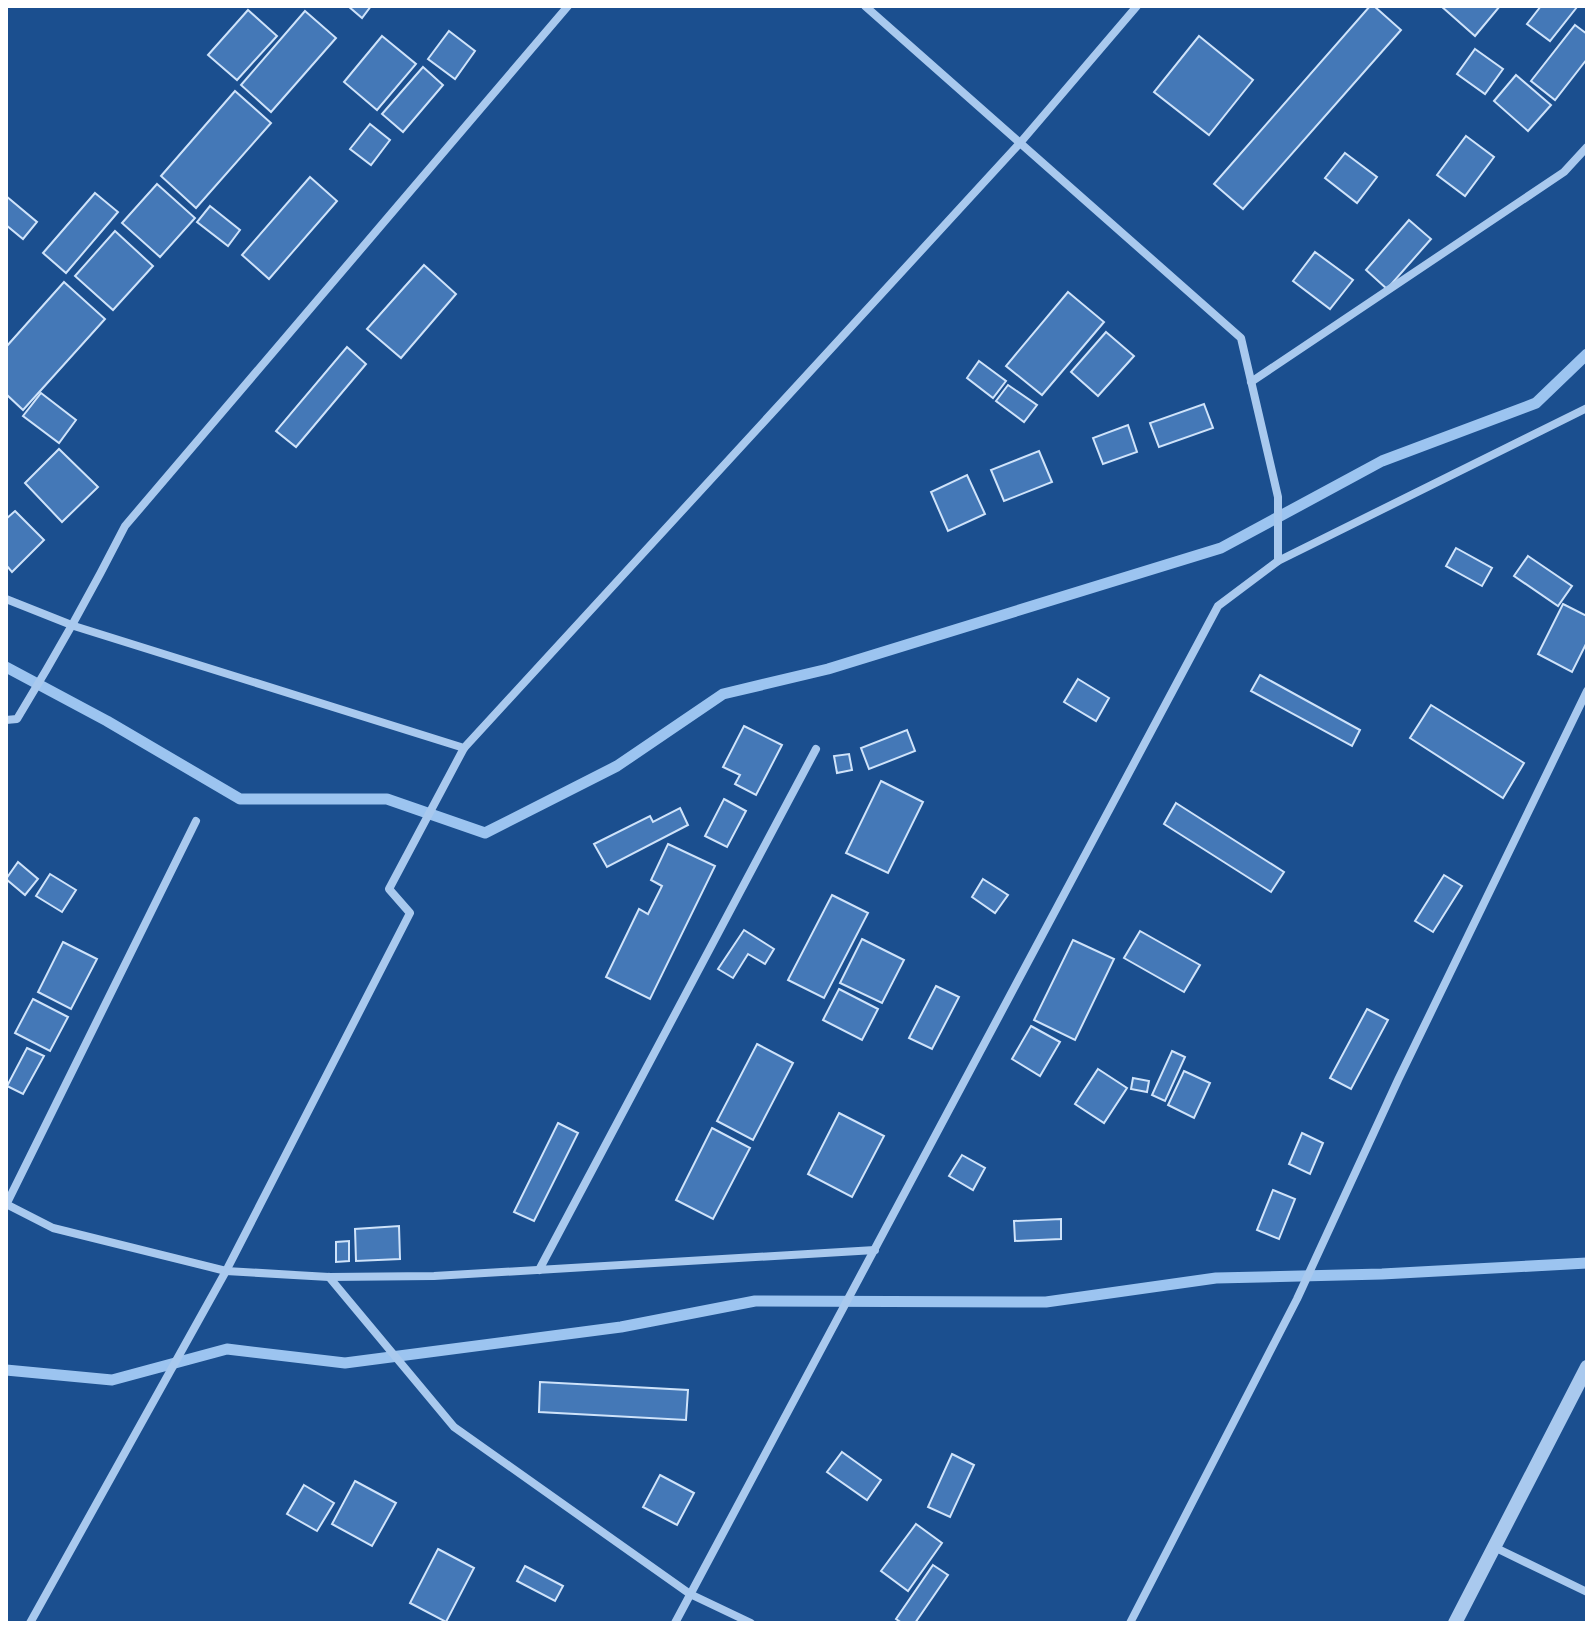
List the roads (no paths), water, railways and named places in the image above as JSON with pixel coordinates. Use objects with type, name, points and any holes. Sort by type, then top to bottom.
[{"type":"street","points":[[6,720],[17,719],[74,626],[125,526],[568,6]]},
{"type":"street","points":[[865,6],[1241,338],[1278,497],[1278,561]]},
{"type":"street","points":[[30,1623],[226,1271],[410,913],[389,889],[464,748],[1020,143],[1137,6]]},
{"type":"street","points":[[1251,382],[1564,172],[1587,147]]},
{"type":"street","points":[[675,1623],[1218,606],[1278,561],[1587,408]]},
{"type":"street","points":[[6,599],[74,626],[464,748]]},
{"type":"street","points":[[1130,1623],[1297,1299],[1398,1080],[1587,691]]},
{"type":"street","points":[[539,1270],[816,749]]},
{"type":"street","points":[[196,821],[6,1204],[53,1228],[226,1271],[329,1277],[434,1276],[875,1250]]},
{"type":"street","points":[[329,1277],[454,1427],[690,1594],[751,1623]]},
{"type":"street","points":[[1455,1623],[1587,1367]]},
{"type":"street","points":[[1494,1547],[1587,1592]]},
{"type":"waterway","points":[[6,667],[107,721],[240,799],[387,799],[485,833],[617,766],[723,694],[828,669],[1221,548],[1382,461],[1536,403],[1587,354]]},
{"type":"waterway","points":[[6,1370],[112,1380],[227,1349],[345,1363],[621,1327],[755,1301],[1046,1302],[1216,1278],[1382,1274],[1587,1263]]}]
